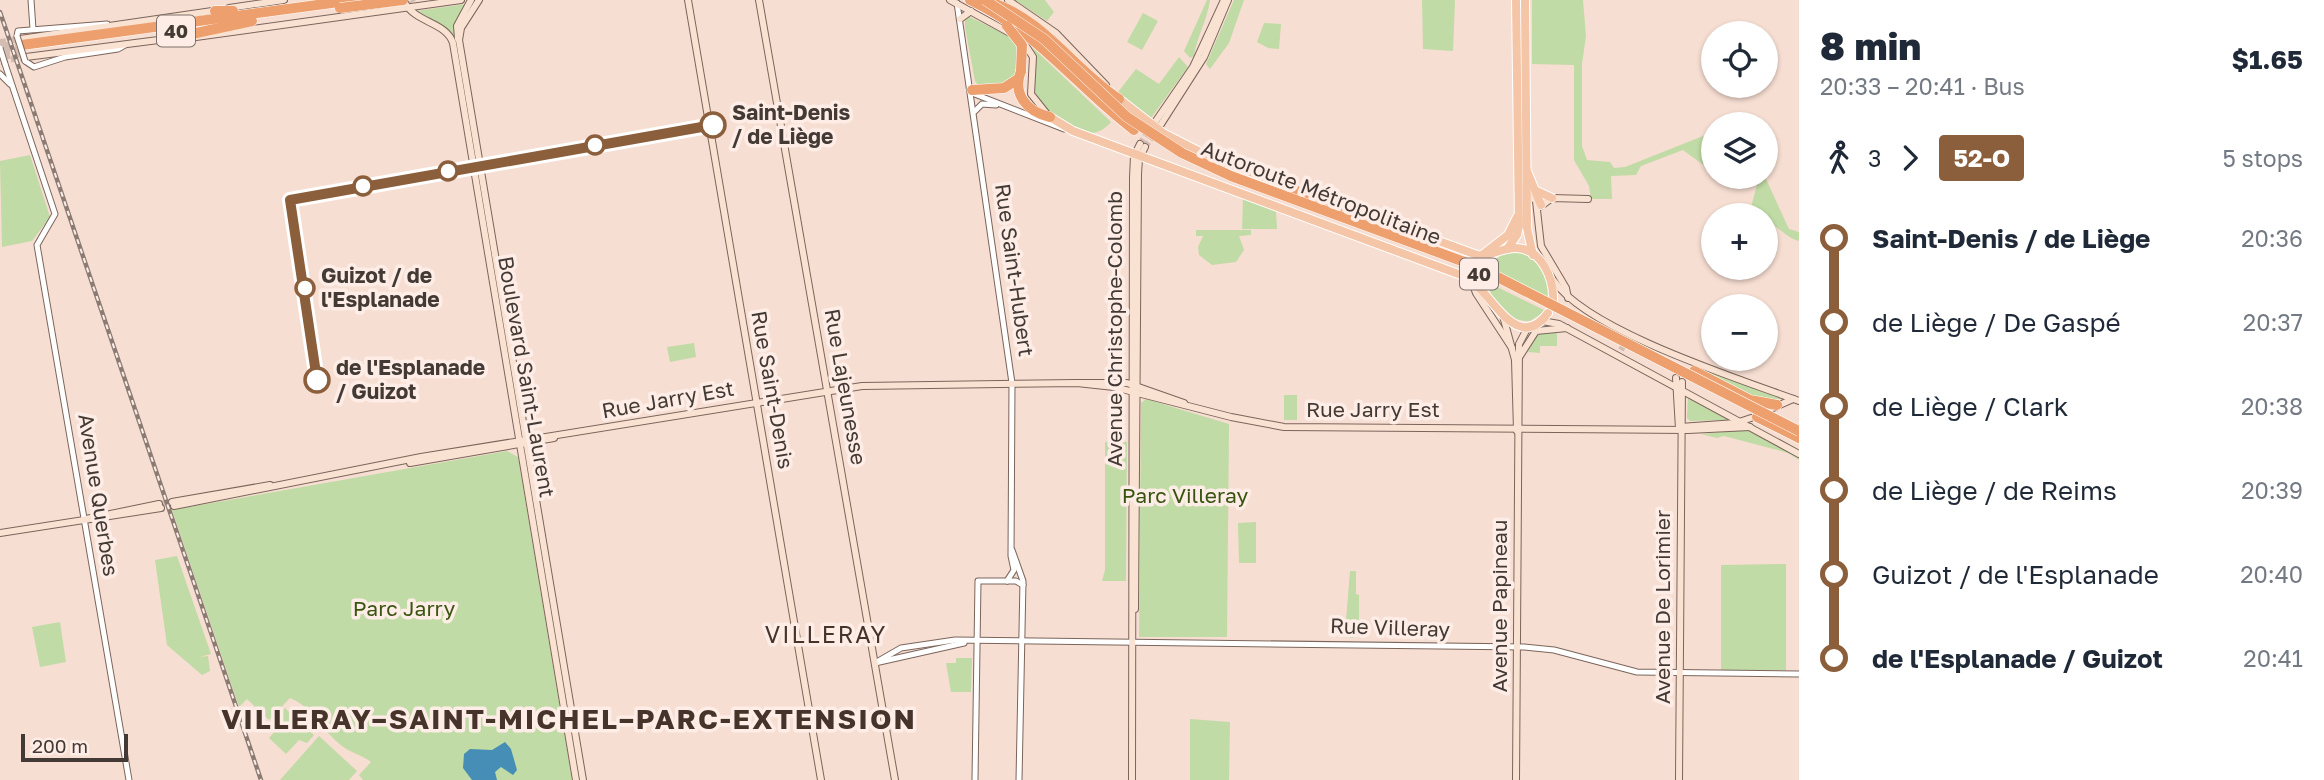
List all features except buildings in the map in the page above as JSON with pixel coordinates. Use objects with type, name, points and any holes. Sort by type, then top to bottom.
[{"type":"highway","name":"40","points":[[22,48],[252,21],[354,0]]},
{"type":"highway","name":"Autoroute Métropolitaine","points":[[970,0],[986,3],[1044,39],[1121,111],[1175,150],[1231,176],[1438,251],[1507,281],[1799,431]]},
{"type":"highway","points":[[986,3],[1022,16],[1075,59],[1101,87],[1119,99]]},
{"type":"highway","points":[[986,3],[1021,41],[1024,61],[1018,79],[1027,106],[1050,117]]},
{"type":"highway","name":"Autoroute Métropolitaine","points":[[986,3],[1040,43],[1134,130],[1181,160],[1229,182],[1475,273],[1799,439]]},
{"type":"highway","name":"40","points":[[22,48],[272,11],[340,5],[404,5]]},
{"type":"highway","points":[[215,11],[272,11]]},
{"type":"highway","points":[[173,37],[252,21]]},
{"type":"highway","points":[[1027,44],[1043,52],[1113,120],[1134,130]]},
{"type":"highway","points":[[972,92],[1000,89],[1018,79]]},
{"type":"highway","points":[[1294,189],[1315,201],[1415,237],[1438,251]]},
{"type":"highway","points":[[1621,341],[1649,348],[1688,364],[1750,400],[1777,405]]},
{"type":"main road","points":[[22,48],[117,24],[284,0]]},
{"type":"main road","points":[[22,48],[128,44],[173,37],[195,38],[404,5],[461,0]]},
{"type":"main road","points":[[459,40],[457,26],[471,0]]},
{"type":"main road","points":[[459,40],[461,28],[479,0]]},
{"type":"main road","name":"Rue Lajeunesse","points":[[759,0],[895,780]]},
{"type":"main road","points":[[1008,0],[1061,38],[1119,99],[1153,129],[1198,155],[1481,256],[1493,256],[1507,249],[1518,248],[1534,255]]},
{"type":"main road","points":[[1153,129],[1202,61],[1226,0]]},
{"type":"main road","points":[[1516,0],[1521,190],[1527,233],[1534,255],[1568,299],[1621,341],[1679,383],[1799,454]]},
{"type":"main road","points":[[1507,249],[1518,233],[1517,214],[1525,168],[1525,0]]},
{"type":"main road","points":[[955,1],[1027,44],[1032,57],[1031,94],[1050,117],[1073,131],[1137,156],[1190,172],[1471,280],[1512,323],[1529,326],[1542,321],[1554,322],[1567,328],[1621,341],[1796,400]]},
{"type":"main road","name":"Rue Saint-Denis","points":[[688,2],[821,780]]},
{"type":"main road","name":"Boulevard Saint-Laurent","points":[[404,5],[447,33],[452,41],[583,780]]},
{"type":"main road","points":[[960,19],[971,11]]},
{"type":"main road","name":"Boulevard Saint-Laurent","points":[[459,40],[576,780]]},
{"type":"main road","name":"Avenue Christophe-Colomb","points":[[1132,780],[1137,156],[1143,146]]},
{"type":"main road","points":[[1525,168],[1541,205],[1539,226]]},
{"type":"main road","points":[[1521,190],[1536,201],[1541,246],[1566,288],[1568,299]]},
{"type":"main road","points":[[1537,191],[1552,198],[1588,199]]},
{"type":"main road","points":[[1541,205],[1552,198]]},
{"type":"main road","points":[[1481,256],[1506,237],[1517,214]]},
{"type":"main road","points":[[1486,267],[1493,256]]},
{"type":"main road","points":[[1471,280],[1476,293],[1513,350]]},
{"type":"main road","points":[[1485,281],[1486,295]]},
{"type":"main road","points":[[1553,300],[1554,281]]},
{"type":"main road","points":[[1542,321],[1548,313]]},
{"type":"main road","name":"Avenue Papineau","points":[[1503,316],[1513,350],[1518,429]]},
{"type":"main road","name":"Avenue Papineau","points":[[1516,780],[1520,338],[1529,326]]},
{"type":"main road","points":[[1520,356],[1536,331],[1567,328]]},
{"type":"main road","name":"Rue Jarry Est","points":[[173,504],[756,402],[866,386],[1077,383],[1134,389],[1284,427],[1680,429]]},
{"type":"main road","name":"Avenue De Lorimier","points":[[1679,383],[1679,780]]},
{"type":"main road","points":[[1766,411],[1796,400]]},
{"type":"main road","points":[[1680,429],[1742,422],[1751,418]]},
{"type":"main road","points":[[1680,429],[1750,426]]},
{"type":"main road","points":[[0,533],[160,506]]},
{"type":"street","points":[[31,0],[33,29]]},
{"type":"street","name":"Rue Saint-Hubert","points":[[955,1],[975,111],[1012,383],[1013,573],[1007,581]]},
{"type":"street","points":[[117,24],[49,30],[20,29],[22,48],[34,67],[65,57],[118,50],[128,44]]},
{"type":"street","name":"Avenue Querbes","points":[[0,48],[54,217],[37,245],[129,780]]},
{"type":"street","points":[[2,59],[0,73],[10,84]]},
{"type":"street","points":[[972,92],[1073,131]]},
{"type":"street","points":[[975,111],[981,105],[987,104],[1011,108]]},
{"type":"street","name":"Rue Saint-Hubert","points":[[1012,547],[1023,585],[1019,780]]},
{"type":"street","points":[[975,780],[978,582],[1007,581],[1023,585]]},
{"type":"street","name":"Rue Villeray","points":[[875,663],[978,641],[1320,642],[1554,649],[1637,672],[1799,674]]},
{"type":"green space","points":[[1015,0],[1045,0],[1054,12],[1047,21]]},
{"type":"green space","points":[[1207,0],[1210,0],[1207,15],[1194,56],[1190,58],[1184,51]]},
{"type":"green space","points":[[1234,0],[1244,0],[1229,43],[1210,69],[1206,64]]},
{"type":"green space","points":[[1422,0],[1455,0],[1453,51],[1423,49]]},
{"type":"green space","points":[[1532,0],[1583,0],[1586,36],[1582,64],[1582,146],[1587,160],[1610,162],[1614,168],[1625,167],[1701,137],[1701,163],[1683,150],[1641,166],[1636,175],[1611,176],[1612,199],[1591,199],[1589,186],[1574,160],[1574,65],[1532,64]]},
{"type":"green space","points":[[466,4],[454,30],[460,71],[452,33],[416,11]]},
{"type":"green space","points":[[1143,13],[1158,21],[1142,50],[1127,42]]},
{"type":"green space","points":[[968,16],[1018,41],[1018,73],[1011,82],[979,86],[975,81],[965,27]]},
{"type":"green space","points":[[1264,23],[1281,24],[1279,49],[1268,48],[1257,42]]},
{"type":"green space","points":[[1033,48],[1111,122],[1098,132],[1086,132],[1059,118],[1042,105],[1033,87]]},
{"type":"green space","points":[[1179,57],[1188,67],[1151,118],[1118,92],[1136,69],[1159,84]]},
{"type":"green space","points":[[30,155],[50,217],[32,241],[2,247],[0,161]]},
{"type":"green space","points":[[1756,189],[1771,189],[1777,203],[1752,203]]},
{"type":"green space","points":[[1243,199],[1276,211],[1277,229],[1242,229]]},
{"type":"green space","points":[[1778,205],[1789,229],[1799,232],[1799,241],[1778,228]]},
{"type":"green space","points":[[1196,230],[1251,230],[1251,235],[1239,236],[1244,250],[1236,262],[1212,265],[1199,255],[1198,247],[1203,236],[1196,236]]},
{"type":"green space","points":[[1513,251],[1536,262],[1547,282],[1551,299],[1489,268],[1501,254]]},
{"type":"green space","points":[[1487,282],[1546,311],[1530,321],[1508,315],[1497,304]]},
{"type":"green space","points":[[1557,333],[1557,346],[1540,346],[1540,353],[1528,352],[1537,334]]},
{"type":"green space","points":[[694,343],[696,357],[670,362],[667,347]]},
{"type":"green space","points":[[1695,365],[1701,367],[1701,371],[1711,371],[1784,399],[1757,400],[1692,368]]},
{"type":"green space","points":[[1284,395],[1297,395],[1297,420],[1284,420]]},
{"type":"green space","points":[[1688,396],[1728,420],[1690,421],[1687,418]]},
{"type":"green space","name":"Parc Villeray","points":[[1146,399],[1229,424],[1227,637],[1139,637],[1141,403]]},
{"type":"green space","points":[[1746,430],[1799,457],[1799,460],[1788,453],[1762,446],[1724,436],[1717,438],[1701,434]]},
{"type":"green space","points":[[1105,442],[1127,442],[1126,581],[1102,581],[1105,570]]},
{"type":"green space","name":"Parc Jarry","points":[[507,451],[518,457],[572,780],[363,780],[359,775],[371,762],[342,746],[298,702],[290,698],[269,720],[247,699],[239,707],[172,510]]},
{"type":"green space","points":[[1256,522],[1256,563],[1239,563],[1238,523]]},
{"type":"green space","points":[[177,556],[211,654],[199,657],[208,656],[210,671],[202,675],[167,645],[155,560]]},
{"type":"green space","points":[[1786,564],[1786,670],[1721,670],[1721,565]]},
{"type":"green space","points":[[1350,571],[1356,571],[1356,594],[1359,595],[1359,620],[1355,621],[1355,638],[1348,638],[1350,621],[1346,621]]},
{"type":"green space","points":[[60,622],[66,662],[40,667],[32,627]]},
{"type":"green space","points":[[956,658],[972,658],[971,692],[951,692],[946,663],[956,663]]},
{"type":"green space","points":[[285,708],[291,714],[296,708],[313,724],[309,730],[314,735],[307,743],[299,740],[286,754],[269,738],[282,724],[277,717]]},
{"type":"green space","points":[[1190,719],[1230,722],[1229,780],[1190,780]]},
{"type":"green space","points":[[319,736],[357,771],[349,780],[280,780]]},
{"type":"water","points":[[505,742],[511,749],[517,770],[513,775],[501,767],[495,772],[497,780],[472,780],[463,768],[464,754],[470,749],[492,750]]},
{"type":"tunnel","points":[[0,42],[20,39]]},
{"type":"tunnel","points":[[0,48],[22,45]]},
{"type":"tunnel","points":[[0,55],[24,52]]},
{"type":"tunnel","points":[[2,61],[26,57]]},
{"type":"tunnel","points":[[1140,144],[1149,130]]},
{"type":"tunnel","points":[[1145,147],[1155,133]]},
{"type":"tunnel","points":[[1621,350],[1629,335]]},
{"type":"tunnel","points":[[159,504],[172,502]]},
{"type":"railway","points":[[0,12],[261,780]]},
{"type":"bus line","name":"52-O","points":[[317,380],[309,334],[312,328],[290,200],[713,125]]},
{"type":"place","name":"Saint-Denis / de Liège","points":[[713,125]]},
{"type":"place","name":"Guizot / de l'Esplanade","points":[[305,288]]},
{"type":"place","name":"de l'Esplanade / Guizot","points":[[317,380]]},
{"type":"district","name":"VILLERAY","points":[[826,635]]},
{"type":"district","name":"VILLERAY–SAINT-MICHEL–PARC-EXTENSION","points":[[569,719]]}]
